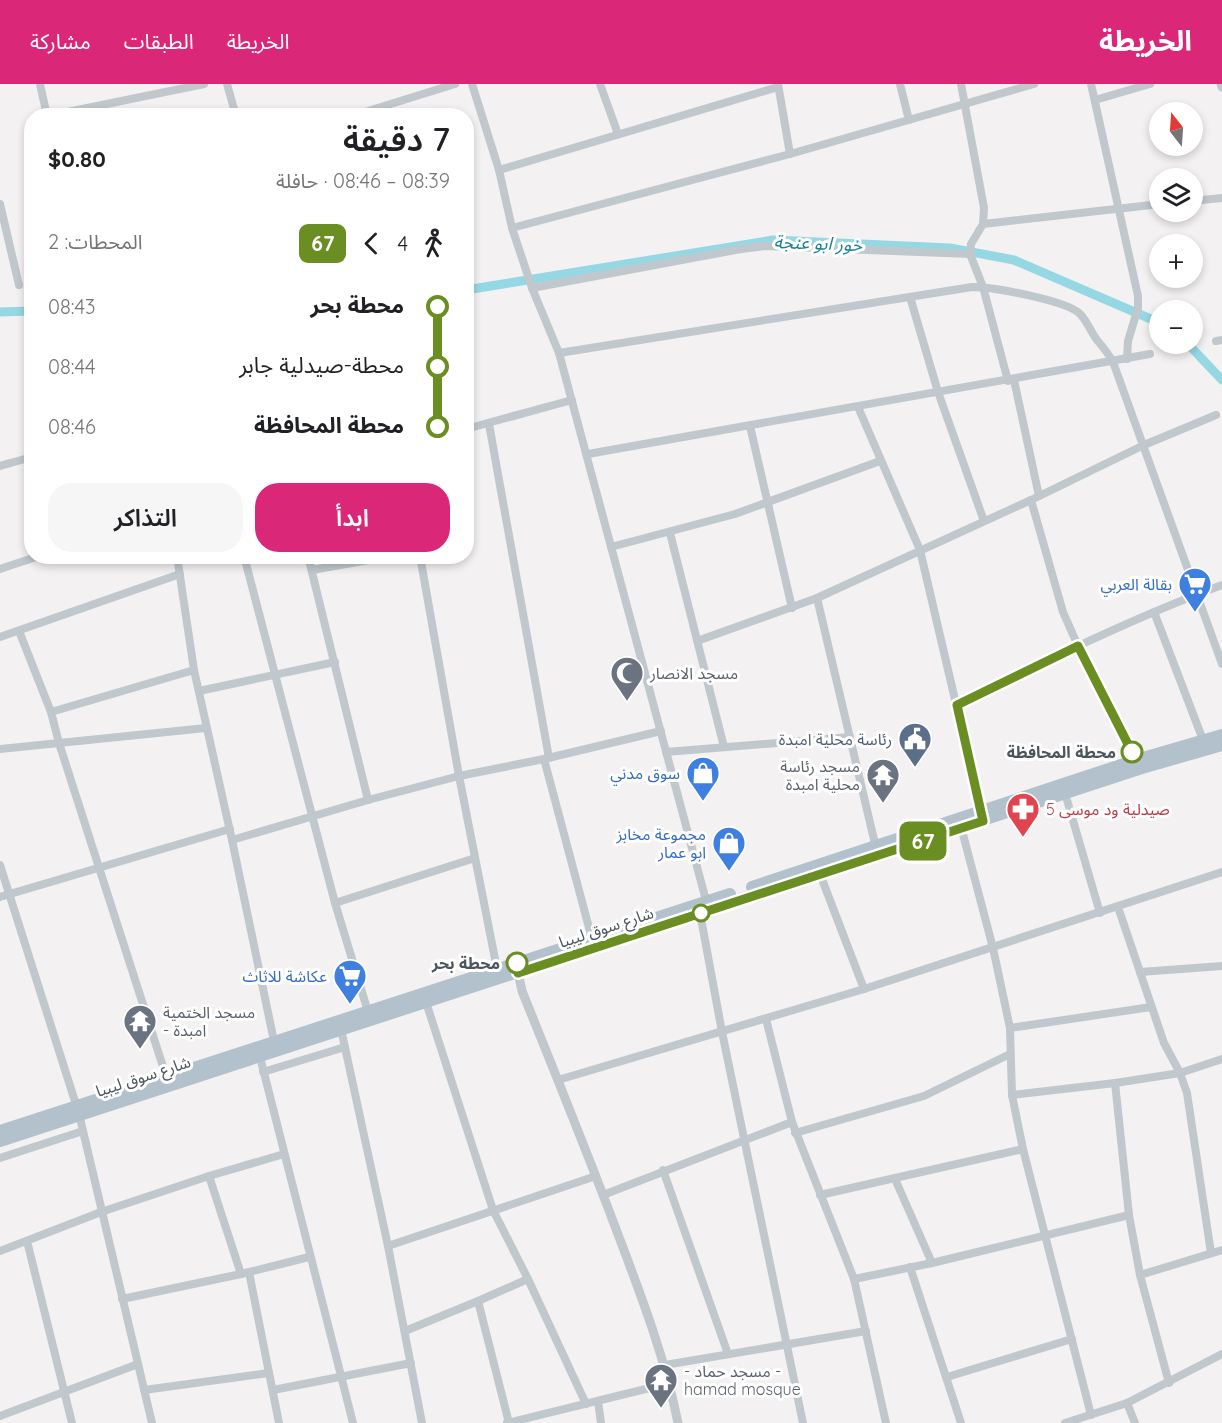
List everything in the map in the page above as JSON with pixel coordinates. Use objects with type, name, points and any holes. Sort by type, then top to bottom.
[{"type":"main road","name":"شارع سوق ليبيا","points":[[0,1131],[260,1057],[275,1046],[369,1016],[497,969],[517,968],[705,908],[960,824],[1136,760],[1222,735]]},
{"type":"main road","name":"شارع سوق ليبيا","points":[[982,816],[1065,794],[1222,745]]},
{"type":"main road","name":"شارع سوق ليبيا","points":[[0,1141],[166,1076],[341,1029],[369,1016],[426,1002],[592,939],[820,874],[877,850]]},
{"type":"street","points":[[40,84],[46,108]]},
{"type":"street","points":[[91,108],[204,84]]},
{"type":"street","points":[[227,84],[234,108]]},
{"type":"street","points":[[380,108],[455,84]]},
{"type":"street","points":[[472,84],[499,170],[512,228],[532,288],[559,353],[588,454],[705,908],[722,1032],[803,1423]]},
{"type":"street","points":[[600,84],[618,134]]},
{"type":"street","points":[[900,84],[909,120]]},
{"type":"street","points":[[962,84],[984,208],[983,224],[971,244],[970,254],[983,287],[1011,380],[1057,596],[1078,646],[1136,760]]},
{"type":"street","points":[[512,228],[790,154],[1034,84]]},
{"type":"street","points":[[1091,84],[1139,303],[1129,336],[1128,359]]},
{"type":"street","points":[[1095,100],[1150,84]]},
{"type":"street","points":[[499,170],[778,85],[790,154]]},
{"type":"street","points":[[1203,200],[1222,198]]},
{"type":"street","points":[[0,204],[19,285]]},
{"type":"street","points":[[983,224],[1149,205]]},
{"type":"street","points":[[532,288],[765,246],[970,254]]},
{"type":"street","points":[[559,353],[950,289],[983,287],[1030,296],[1074,310],[1082,316],[1113,362],[1222,664]]},
{"type":"street","points":[[910,297],[938,392],[984,520]]},
{"type":"street","points":[[588,454],[1150,354]]},
{"type":"street","points":[[474,428],[572,400]]},
{"type":"street","points":[[858,407],[920,550],[982,816]]},
{"type":"street","points":[[697,641],[818,598],[1144,445],[1216,415]]},
{"type":"street","points":[[489,424],[546,759],[592,939]]},
{"type":"street","points":[[750,426],[792,608]]},
{"type":"street","points":[[0,466],[24,459]]},
{"type":"street","points":[[611,548],[670,533],[766,503],[880,461]]},
{"type":"street","points":[[670,533],[724,747]]},
{"type":"street","points":[[0,569],[24,561]]},
{"type":"street","points":[[178,564],[194,670],[275,1046]]},
{"type":"street","points":[[246,564],[335,903],[369,1016]]},
{"type":"street","points":[[310,564],[368,800]]},
{"type":"street","points":[[312,570],[346,564]]},
{"type":"street","points":[[421,564],[459,777],[497,969]]},
{"type":"street","points":[[0,637],[180,574]]},
{"type":"street","points":[[957,705],[1078,646],[1222,585]]},
{"type":"street","points":[[818,598],[877,850]]},
{"type":"street","points":[[1154,612],[1203,740]]},
{"type":"street","points":[[19,631],[51,712],[166,1076]]},
{"type":"street","points":[[199,691],[335,662]]},
{"type":"street","points":[[51,712],[194,670]]},
{"type":"street","points":[[0,749],[206,728]]},
{"type":"street","points":[[232,840],[368,800],[661,731]]},
{"type":"street","points":[[666,752],[850,737]]},
{"type":"street","points":[[1065,794],[1100,913]]},
{"type":"street","points":[[960,824],[993,948],[1010,1028],[1012,1095],[1023,1149],[1091,1415]]},
{"type":"street","points":[[0,897],[230,829]]},
{"type":"street","points":[[335,903],[475,858]]},
{"type":"street","points":[[0,865],[78,1110],[152,1423]]},
{"type":"street","points":[[558,1080],[864,989],[1222,872]]},
{"type":"street","points":[[820,874],[864,989]]},
{"type":"street","points":[[1118,907],[1164,1043],[1180,1073],[1187,1093],[1211,1253]]},
{"type":"street","points":[[1140,972],[1222,966]]},
{"type":"street","points":[[517,968],[522,991],[596,1176],[655,1334],[670,1383],[678,1423]]},
{"type":"street","points":[[426,1002],[493,1210],[586,1404]]},
{"type":"street","points":[[1010,1028],[1151,1007]]},
{"type":"street","points":[[766,1019],[795,1133],[854,1279],[886,1423]]},
{"type":"street","points":[[341,1029],[388,1246],[422,1423]]},
{"type":"street","points":[[263,1072],[345,1047]]},
{"type":"street","points":[[795,1133],[924,1096],[1010,1054]]},
{"type":"street","points":[[260,1057],[353,1423]]},
{"type":"street","points":[[1012,1095],[1180,1073],[1222,1059]]},
{"type":"street","points":[[1115,1083],[1129,1215],[1140,1275],[1169,1383]]},
{"type":"street","points":[[603,1195],[745,1138],[792,1122]]},
{"type":"street","points":[[0,1158],[83,1131]]},
{"type":"street","points":[[820,1195],[1023,1149]]},
{"type":"street","points":[[0,1251],[101,1212],[284,1154]]},
{"type":"street","points":[[663,1170],[728,1354]]},
{"type":"street","points":[[209,1176],[245,1273],[279,1423]]},
{"type":"street","points":[[388,1246],[596,1176]]},
{"type":"street","points":[[895,1179],[932,1263]]},
{"type":"street","points":[[854,1279],[932,1263],[1129,1215]]},
{"type":"street","points":[[27,1241],[72,1423]]},
{"type":"street","points":[[1140,1275],[1222,1250]]},
{"type":"street","points":[[122,1299],[309,1257]]},
{"type":"street","points":[[910,1268],[961,1423]]},
{"type":"street","points":[[405,1330],[528,1279]]},
{"type":"street","points":[[478,1301],[508,1423],[670,1383]]},
{"type":"street","points":[[665,1365],[866,1331]]},
{"type":"street","points":[[947,1377],[1072,1339]]},
{"type":"street","points":[[1065,1423],[1127,1403],[1222,1354]]},
{"type":"street","points":[[0,1416],[138,1364]]},
{"type":"street","points":[[273,1390],[411,1364]]},
{"type":"street","points":[[144,1390],[269,1373]]},
{"type":"street","points":[[598,1401],[601,1423]]},
{"type":"street","points":[[1127,1403],[1135,1423]]},
{"type":"waterway","name":"خور ابو عنجة","points":[[474,289],[773,240],[950,248],[1014,260],[1149,318]]},
{"type":"waterway","name":"خور ابو عنجة","points":[[0,312],[24,311]]},
{"type":"waterway","name":"خور ابو عنجة","points":[[1197,354],[1222,380]]},
{"type":"bus line","name":"67","points":[[517,963],[518,973],[983,821],[957,705],[1078,646],[1132,752]]},
{"type":"place","name":"بقالة العربي","points":[[1195,613]]},
{"type":"place","name":"مسجد الانصار","points":[[627,702]]},
{"type":"place","name":"محطة المحافظة","points":[[1132,752]]},
{"type":"place","name":"رئاسة محلية امبدة","points":[[915,768]]},
{"type":"place","name":"سوق مدني","points":[[703,802]]},
{"type":"place","name":"مسجد رئاسة محلية امبدة","points":[[883,804]]},
{"type":"place","name":"صيدلية ود موسى 5","points":[[1023,838]]},
{"type":"place","name":"مجموعة مخابز ابو عمار","points":[[729,872]]},
{"type":"place","name":"محطة بحر","points":[[517,963]]},
{"type":"place","name":"عكاشة للاثاث","points":[[350,1005]]},
{"type":"place","name":"مسجد الختمية - امبدة","points":[[140,1050]]},
{"type":"place","name":"- مسجد حماد - hamad mosque","points":[[661,1409]]}]
